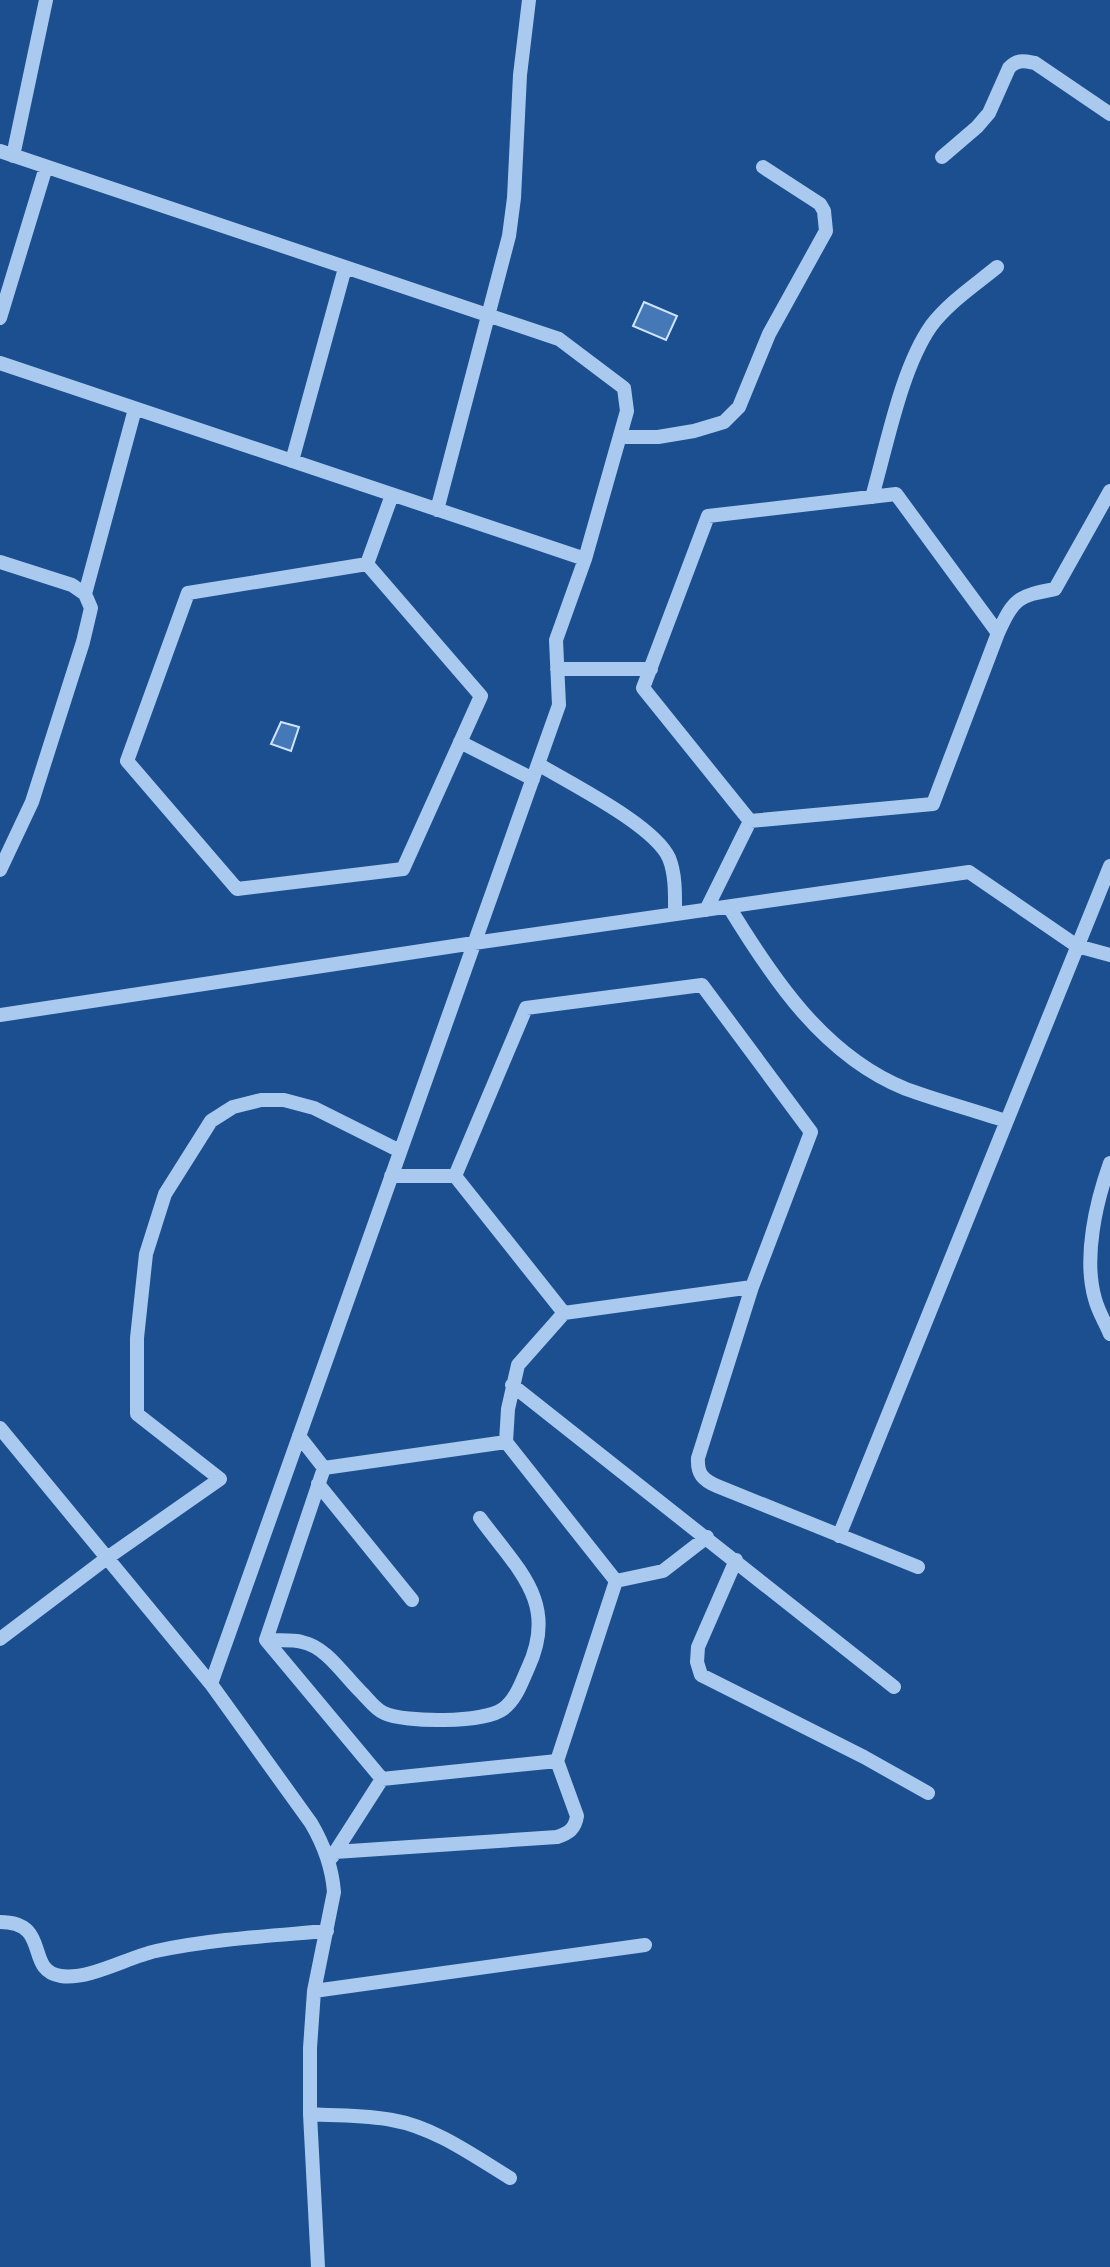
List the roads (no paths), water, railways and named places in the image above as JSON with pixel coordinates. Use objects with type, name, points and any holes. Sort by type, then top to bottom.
[{"type":"street","points":[[46,0],[7,154],[559,339],[624,388],[627,411],[585,559],[556,640],[559,705],[211,1684]]},
{"type":"street","points":[[437,510],[509,236],[520,75],[529,0]]},
{"type":"street","points":[[942,157],[989,113],[1009,68],[1015,62],[1035,63],[1110,114]]},
{"type":"street","points":[[0,318],[46,167]]},
{"type":"street","points":[[620,437],[658,437],[694,431],[724,422],[739,407],[769,334],[826,231],[820,204],[763,167]]},
{"type":"street","points":[[872,497],[900,398],[913,362],[932,325],[997,267]]},
{"type":"street","points":[[292,461],[345,268]]},
{"type":"street","points":[[0,363],[585,559]]},
{"type":"street","points":[[85,594],[135,409]]},
{"type":"street","points":[[750,821],[933,804],[1010,606],[1027,595],[1055,589],[1110,491]]},
{"type":"street","points":[[750,821],[643,688],[708,516],[896,494],[998,633]]},
{"type":"street","points":[[367,564],[392,495]]},
{"type":"street","points":[[0,562],[72,585],[85,594],[91,608],[32,802],[0,870]]},
{"type":"street","points":[[367,564],[481,696],[403,869],[237,889],[127,761],[188,593],[367,564]]},
{"type":"street","points":[[557,669],[651,669]]},
{"type":"street","points":[[460,742],[535,772],[631,820],[657,841],[670,859],[675,914]]},
{"type":"street","points":[[706,910],[750,821]]},
{"type":"street","points":[[839,1536],[1110,866]]},
{"type":"street","points":[[0,1015],[969,872],[1077,946],[1110,955]]},
{"type":"street","points":[[729,907],[768,971],[812,1023],[854,1061],[905,1088],[1006,1121]]},
{"type":"street","points":[[455,1176],[526,1008],[702,985],[811,1132],[752,1287],[697,1468],[707,1482],[918,1567]]},
{"type":"street","points":[[0,1639],[107,1558],[220,1479],[137,1414],[137,1338],[146,1254],[165,1194],[211,1121],[233,1107],[261,1100],[284,1100],[314,1108],[400,1151]]},
{"type":"street","points":[[1110,1163],[1098,1194],[1090,1243],[1094,1297],[1110,1334]]},
{"type":"street","points":[[391,1176],[455,1176]]},
{"type":"street","points":[[455,1176],[564,1313]]},
{"type":"street","points":[[616,1581],[506,1442],[512,1385],[518,1365],[564,1313],[752,1287]]},
{"type":"street","points":[[512,1385],[894,1687]]},
{"type":"street","points":[[0,1428],[211,1684],[332,1856],[334,1892],[314,1991],[310,2048],[310,2114],[318,2267]]},
{"type":"street","points":[[299,1436],[324,1468]]},
{"type":"street","points":[[324,1468],[506,1442]]},
{"type":"street","points":[[266,1640],[324,1468]]},
{"type":"street","points":[[318,1484],[412,1600]]},
{"type":"street","points":[[266,1640],[302,1642],[318,1648],[383,1713],[443,1720],[483,1718],[504,1709],[516,1694],[536,1651],[540,1617],[529,1585],[480,1518]]},
{"type":"street","points":[[616,1581],[663,1571],[707,1537]]},
{"type":"street","points":[[736,1560],[698,1647],[697,1662],[701,1675],[864,1757],[928,1793]]},
{"type":"street","points":[[332,1856],[557,1837],[568,1833],[575,1825],[577,1816],[557,1761],[616,1581]]},
{"type":"street","points":[[266,1640],[382,1779]]},
{"type":"street","points":[[382,1779],[557,1761]]},
{"type":"street","points":[[332,1856],[382,1779]]},
{"type":"street","points":[[0,1922],[27,1928],[35,1937],[43,1967],[60,1976],[83,1974],[155,1951],[233,1939],[327,1931]]},
{"type":"street","points":[[314,1991],[645,1945]]},
{"type":"street","points":[[310,2114],[408,2124],[459,2148],[510,2178]]}]
